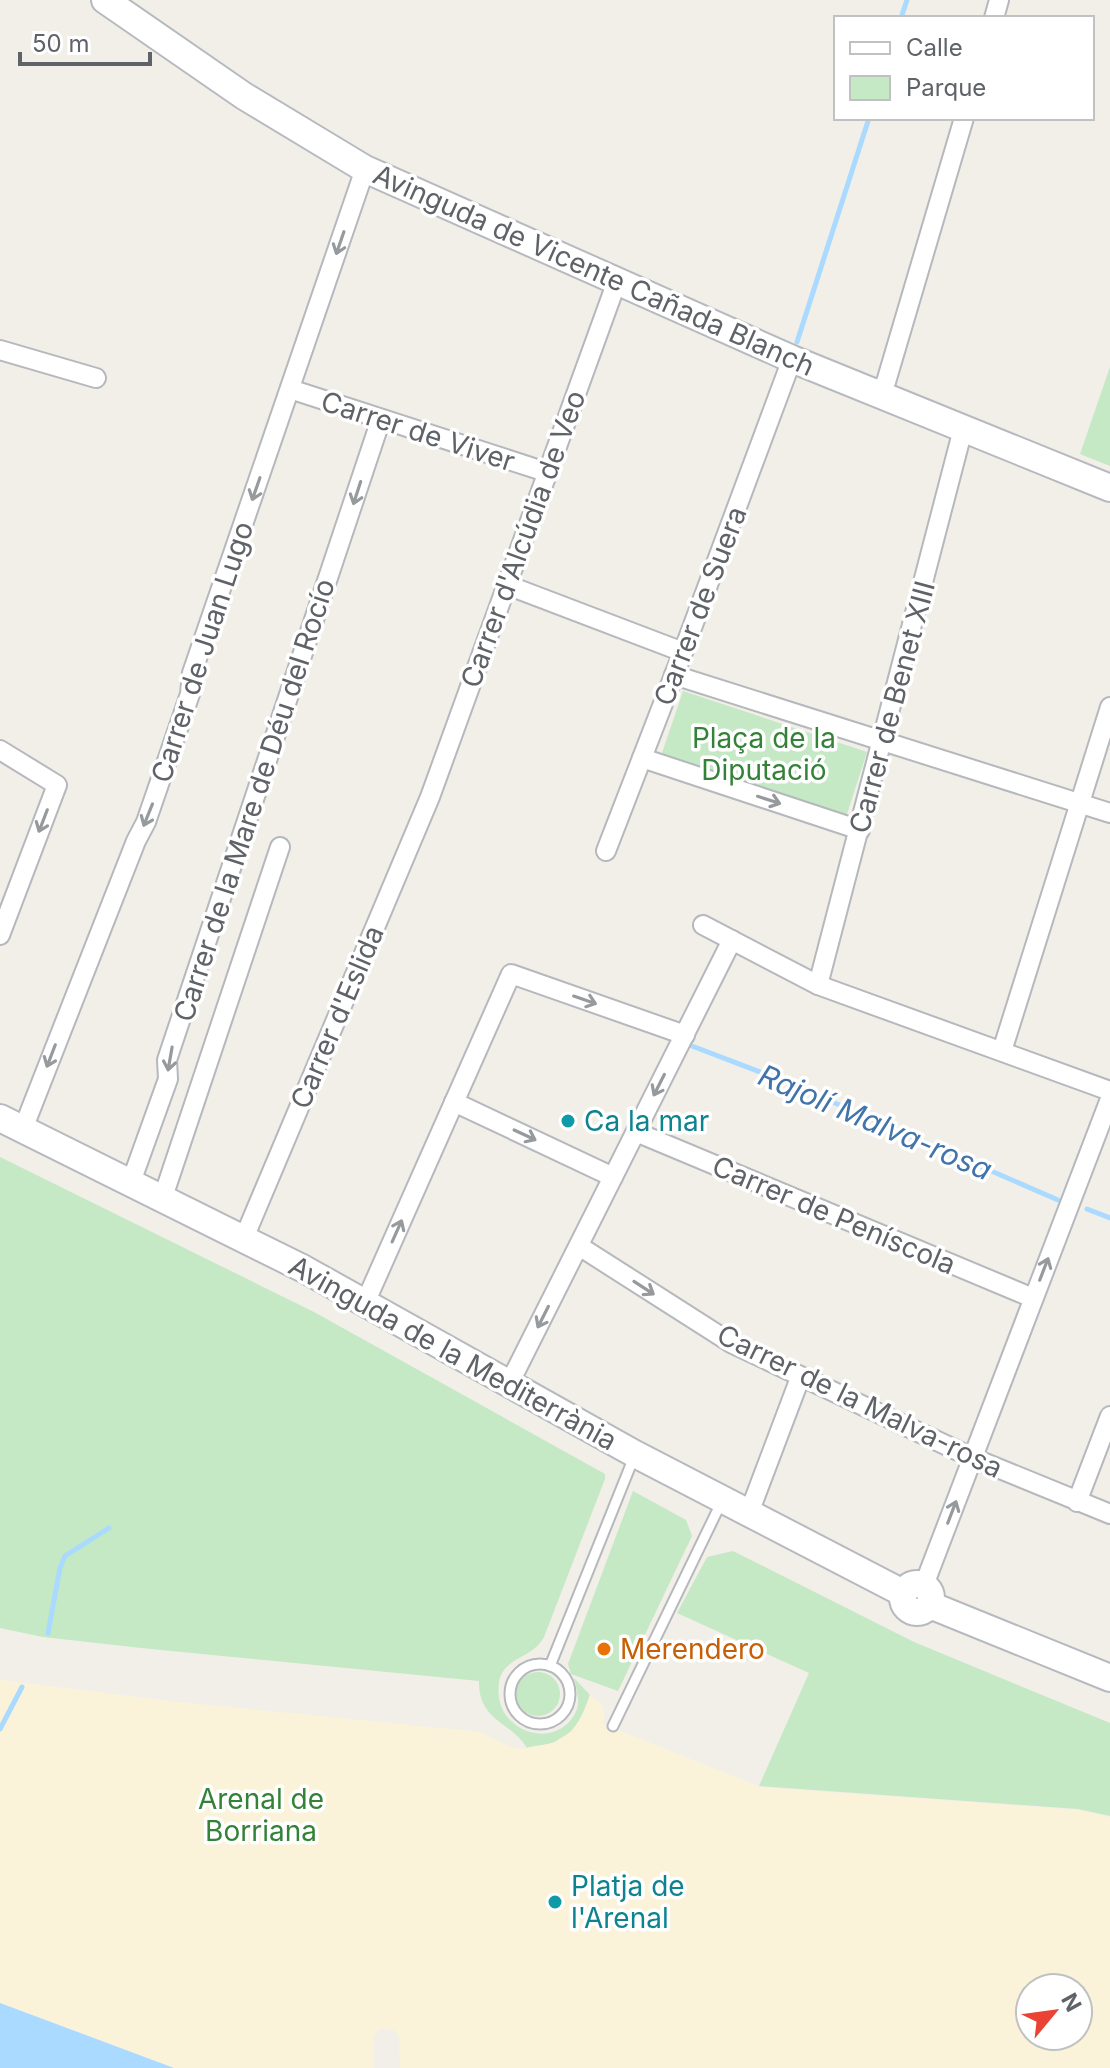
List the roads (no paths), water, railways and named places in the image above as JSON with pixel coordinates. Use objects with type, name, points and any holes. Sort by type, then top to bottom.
[{"type":"street","name":"Avinguda de Vicente Cañada Blanch","points":[[105,0],[244,96],[365,169],[792,359],[882,388],[963,429],[1110,488]]},
{"type":"street","points":[[882,388],[963,120]]},
{"type":"street","name":"Carrer de Juan Lugo","points":[[11,1124],[146,822],[190,694],[192,673],[365,169]]},
{"type":"street","name":"Carrer d'Alcúdia de Veo","points":[[430,797],[617,281]]},
{"type":"street","points":[[0,350],[96,378]]},
{"type":"street","name":"Carrer de Suera","points":[[606,851],[792,359]]},
{"type":"street","name":"Carrer de Viver","points":[[290,389],[546,472]]},
{"type":"street","name":"Carrer de la Mare de Déu del Rocío","points":[[131,1182],[168,1079],[167,1060],[381,419]]},
{"type":"street","name":"Carrer de Benet XIII","points":[[818,985],[963,429]]},
{"type":"street","points":[[507,585],[683,652]]},
{"type":"street","points":[[674,675],[1110,813]]},
{"type":"street","points":[[1002,1051],[1110,707]]},
{"type":"street","points":[[0,750],[57,785],[0,935]]},
{"type":"street","points":[[642,758],[860,830]]},
{"type":"street","name":"Carrer d'Eslida","points":[[244,1238],[430,797]]},
{"type":"street","points":[[163,1197],[280,847]]},
{"type":"street","points":[[703,925],[818,985],[1110,1091]]},
{"type":"street","points":[[509,1384],[732,940]]},
{"type":"street","points":[[365,1303],[511,974],[685,1035]]},
{"type":"street","points":[[919,1594],[1110,1099]]},
{"type":"street","points":[[454,1102],[613,1177]]},
{"type":"street","name":"Avinguda de la Mediterrània","points":[[11,1124],[244,1238],[723,1500],[919,1594],[1110,1678]]},
{"type":"street","name":"Carrer de Peníscola","points":[[636,1132],[1033,1298]]},
{"type":"street","name":"Carrer de la Malva-rosa","points":[[579,1246],[731,1343],[800,1378],[973,1458],[1110,1514]]},
{"type":"street","points":[[749,1513],[800,1378]]},
{"type":"street","points":[[1077,1502],[1110,1416]]},
{"type":"lane","points":[[550,1666],[635,1454]]},
{"type":"lane","points":[[613,1726],[723,1500]]},
{"type":"lane","points":[[539,1664],[550,1666],[565,1679],[569,1699],[559,1717],[550,1722],[530,1722],[514,1709],[510,1689],[520,1671],[539,1664]]},
{"type":"water","points":[[0,2003],[174,2068],[0,2068]]},
{"type":"waterway","points":[[902,16],[907,0]]},
{"type":"waterway","points":[[797,342],[868,120]]},
{"type":"waterway","name":"Rajolí Malva-rosa","points":[[692,1046],[789,1083],[1058,1200]]},
{"type":"waterway","name":"Rajolí Malva-rosa","points":[[1087,1209],[1110,1218]]},
{"type":"waterway","points":[[48,1633],[65,1556],[109,1528]]},
{"type":"waterway","points":[[0,1729],[22,1687]]},
{"type":"place","name":"Ca la mar","points":[[568,1121]]},
{"type":"place","name":"Merendero","points":[[604,1649]]},
{"type":"place","name":"Platja de l'Arenal","points":[[555,1902]]},
{"type":"park label","name":"Plaça de la Diputació","points":[[764,754]]},
{"type":"park label","name":"Arenal de Borriana","points":[[261,1815]]}]
